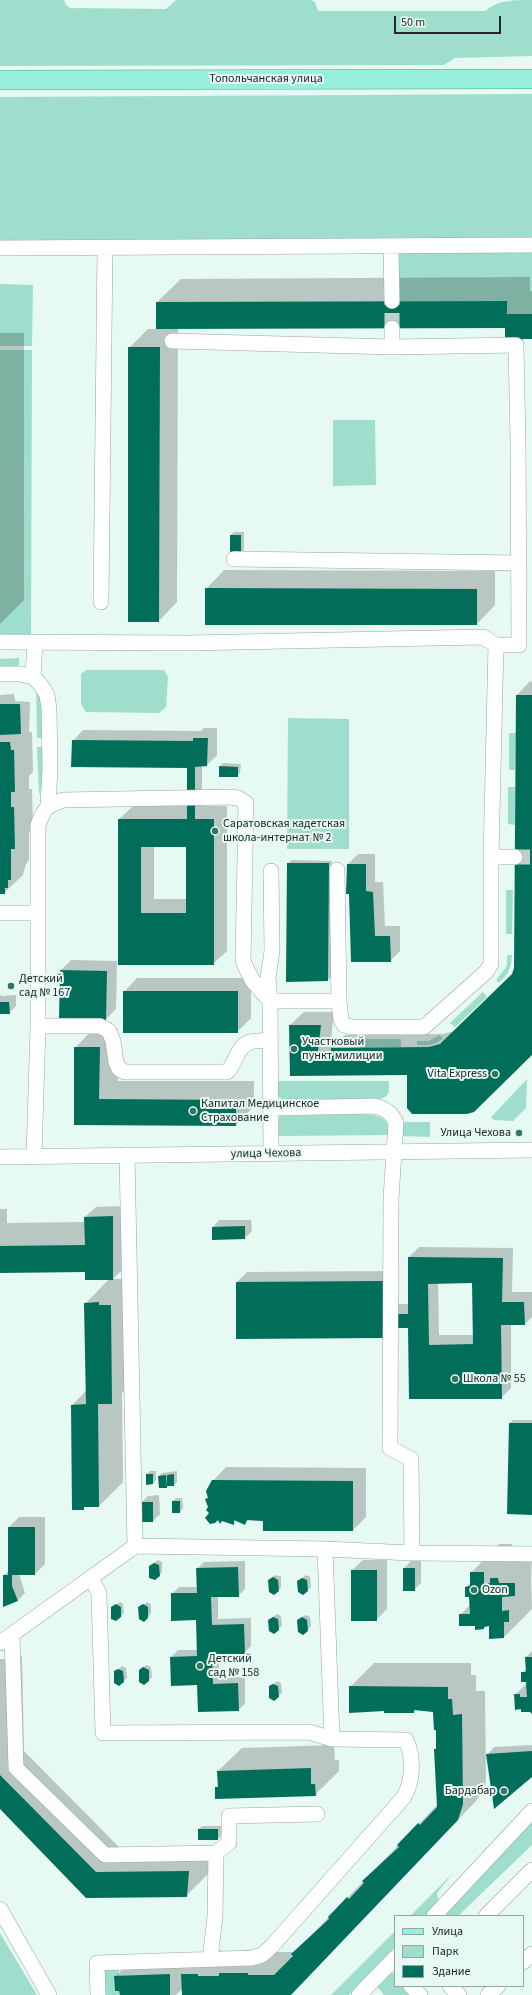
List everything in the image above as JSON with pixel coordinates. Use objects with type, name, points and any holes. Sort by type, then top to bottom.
[{"type":"main road","name":"Топольчанская улица","points":[[0,80],[532,79]]},
{"type":"street","points":[[0,248],[532,244]]},
{"type":"street","points":[[391,246],[392,301]]},
{"type":"street","points":[[101,602],[105,248]]},
{"type":"street","points":[[392,328],[392,347]]},
{"type":"street","points":[[0,642],[188,643],[482,637],[496,645],[526,645],[519,563],[525,442],[516,345],[392,347],[172,341]]},
{"type":"street","points":[[234,559],[519,563]]},
{"type":"street","points":[[33,677],[35,642]]},
{"type":"street","points":[[337,870],[339,1001],[341,1020],[344,1025],[352,1027],[424,1027],[431,1023],[486,972],[491,964],[491,857],[496,645]]},
{"type":"street","points":[[0,674],[21,674],[33,677],[40,684],[47,695],[49,709],[50,769],[48,805],[42,814],[38,825],[38,1026],[34,1156]]},
{"type":"street","points":[[48,805],[63,800],[231,797],[238,798],[246,803],[243,961],[252,980],[270,1000],[339,1001]]},
{"type":"street","points":[[491,857],[515,857]]},
{"type":"street","points":[[271,871],[272,951],[268,978],[270,1000],[271,1154]]},
{"type":"street","points":[[0,913],[38,913]]},
{"type":"street","points":[[38,1026],[100,1026],[109,1031],[113,1041],[116,1062],[119,1069],[125,1072],[227,1072],[233,1067],[242,1047],[249,1042],[270,1040]]},
{"type":"street","points":[[271,1108],[375,1106],[384,1108],[393,1115],[396,1123],[391,1198],[390,1448],[411,1459],[412,1553]]},
{"type":"street","name":"улица Чехова","points":[[0,1157],[532,1150]]},
{"type":"street","points":[[127,1155],[128,1288],[135,1546]]},
{"type":"street","points":[[317,1814],[229,1816],[229,1843],[216,1853],[105,1855],[16,1768],[6,1639],[135,1546],[325,1549],[412,1553],[532,1554]]},
{"type":"street","points":[[325,1549],[332,1739]]},
{"type":"street","points":[[91,1578],[99,1593],[103,1733],[309,1732],[332,1739],[406,1740],[410,1747],[411,1777],[409,1788],[404,1797],[271,1947],[262,1955],[252,1958],[97,1963],[98,1995]]},
{"type":"street","points":[[435,1915],[532,1811]]},
{"type":"street","points":[[210,1960],[215,1917],[216,1853]]},
{"type":"street","points":[[487,1915],[532,1870]]},
{"type":"street","points":[[0,1909],[49,1995]]},
{"type":"street","points":[[524,1961],[532,1954]]},
{"type":"street","points":[[359,1995],[393,1964]]},
{"type":"street","points":[[412,1987],[420,1995]]},
{"type":"street","points":[[451,1987],[459,1995]]},
{"type":"street","points":[[488,1995],[497,1987]]},
{"type":"green space","points":[[0,0],[64,0],[66,5],[70,8],[166,9],[176,0],[311,0],[315,2],[318,11],[486,11],[490,7],[500,3],[532,0],[532,56],[455,58],[444,65],[0,66]]},
{"type":"green space","points":[[532,94],[532,239],[0,240],[0,97]]},
{"type":"green space","points":[[532,249],[532,314],[507,314],[506,301],[395,301],[395,250]]},
{"type":"green space","points":[[0,284],[33,285],[32,346],[0,346]]},
{"type":"green space","points":[[0,350],[32,350],[31,637],[0,636]]},
{"type":"green space","points":[[333,420],[375,420],[376,485],[333,486]]},
{"type":"green space","points":[[19,658],[19,669],[0,669],[0,659]]},
{"type":"green space","points":[[86,670],[164,670],[168,677],[166,707],[159,713],[86,712],[81,704],[81,674]]},
{"type":"green space","points":[[36,686],[40,691],[46,737],[37,738]]},
{"type":"green space","points":[[288,718],[349,719],[349,849],[287,849]]},
{"type":"green space","points":[[509,733],[516,733],[515,770],[509,770]]},
{"type":"green space","points":[[37,747],[46,747],[44,779],[39,795]]},
{"type":"green space","points":[[508,787],[515,787],[515,825],[508,824]]},
{"type":"green space","points":[[506,890],[513,890],[512,934],[506,934]]},
{"type":"green space","points":[[507,955],[512,955],[511,964],[507,973],[499,983],[496,980],[507,966]]},
{"type":"green space","points":[[483,992],[487,997],[455,1027],[450,1023]]},
{"type":"green space","points":[[439,1035],[443,1038],[434,1044],[417,1045],[417,1041],[429,1041]]},
{"type":"green space","points":[[360,1039],[401,1039],[401,1047],[360,1048]]},
{"type":"green space","points":[[527,1079],[526,1108],[513,1121],[494,1120],[491,1117]]},
{"type":"green space","points":[[276,1081],[389,1081],[389,1088],[386,1097],[380,1099],[285,1101],[277,1096]]},
{"type":"green space","points":[[375,1115],[382,1118],[389,1129],[389,1135],[278,1135],[277,1119],[280,1116]]},
{"type":"green space","points":[[403,1122],[430,1122],[430,1137],[403,1136]]},
{"type":"green space","points":[[532,1821],[532,1845],[459,1915],[442,1915]]},
{"type":"green space","points":[[453,1873],[437,1893],[439,1904],[428,1915],[411,1915]]},
{"type":"green space","points":[[394,1932],[394,1948],[349,1995],[331,1995]]},
{"type":"green space","points":[[0,1933],[37,1995],[0,1995]]},
{"type":"green space","points":[[119,1969],[119,1976],[114,1976],[115,1991],[119,1991],[120,1995],[103,1995],[102,1970]]},
{"type":"green space","points":[[391,1972],[394,1974],[394,1987],[407,1987],[415,1995],[384,1995],[377,1986]]},
{"type":"building","points":[[507,301],[507,314],[532,314],[532,339],[522,339],[522,342],[505,342],[505,328],[156,329],[156,302]]},
{"type":"building","points":[[128,347],[160,347],[159,622],[128,622]]},
{"type":"building","points":[[230,535],[241,535],[241,554],[230,555]]},
{"type":"building","points":[[205,588],[477,589],[477,625],[205,625]]},
{"type":"building","points":[[516,695],[532,695],[532,1055],[474,1112],[467,1114],[412,1114],[407,1108],[407,1075],[290,1076],[289,1025],[321,1025],[318,1051],[331,1051],[331,1048],[429,1047],[440,1044],[512,974],[514,968]]},
{"type":"building","points":[[0,704],[20,704],[21,734],[0,735]]},
{"type":"building","points":[[193,738],[208,738],[207,766],[195,767],[195,819],[214,819],[214,965],[118,965],[118,819],[187,819],[187,768],[71,767],[72,740],[193,741]],"holes":[[[141,847],[186,847],[186,913],[141,913]]]},
{"type":"building","points":[[0,742],[10,742],[11,750],[14,750],[15,792],[11,792],[11,807],[14,807],[15,849],[11,849],[11,880],[8,880],[8,888],[5,888],[5,894],[0,894]]},
{"type":"building","points":[[219,766],[238,767],[238,777],[219,777]]},
{"type":"building","points":[[287,863],[329,863],[328,981],[286,982]]},
{"type":"building","points":[[347,864],[366,864],[366,891],[373,892],[375,936],[390,936],[391,962],[351,962],[349,894],[346,894]]},
{"type":"building","points":[[60,970],[107,971],[106,1020],[59,1019]]},
{"type":"building","points":[[123,991],[238,991],[238,1033],[123,1033]]},
{"type":"building","points":[[0,1002],[9,1002],[10,1014],[0,1014]]},
{"type":"building","points":[[74,1047],[100,1047],[99,1099],[236,1100],[236,1126],[74,1125]]},
{"type":"building","points":[[113,1216],[113,1280],[85,1280],[85,1272],[0,1273],[0,1246],[85,1245],[84,1217]]},
{"type":"building","points":[[245,1226],[245,1239],[212,1240],[212,1227]]},
{"type":"building","points":[[408,1257],[503,1258],[502,1302],[524,1302],[525,1325],[501,1325],[502,1399],[409,1399],[408,1328],[384,1328],[384,1338],[236,1339],[236,1282],[383,1281],[383,1314],[408,1314]],"holes":[[[472,1283],[473,1344],[429,1345],[428,1284]]]},
{"type":"building","points":[[99,1302],[99,1305],[111,1305],[112,1404],[98,1404],[99,1507],[84,1507],[84,1510],[72,1510],[71,1405],[86,1404],[84,1303]]},
{"type":"building","points":[[509,1423],[532,1423],[532,1515],[507,1514]]},
{"type":"building","points":[[146,1474],[153,1474],[153,1484],[146,1485]]},
{"type":"building","points":[[174,1474],[174,1486],[167,1486],[167,1475]]},
{"type":"building","points":[[166,1475],[167,1488],[159,1488],[158,1476]]},
{"type":"building","points":[[212,1480],[353,1481],[353,1531],[263,1531],[263,1521],[247,1520],[245,1525],[234,1520],[234,1525],[222,1521],[220,1524],[218,1520],[215,1523],[210,1524],[205,1518],[209,1513],[206,1510],[208,1507],[205,1499],[208,1498],[206,1491]]},
{"type":"building","points":[[172,1501],[180,1501],[180,1513],[172,1513]]},
{"type":"building","points":[[140,1502],[153,1502],[153,1522],[141,1522]]},
{"type":"building","points":[[8,1527],[35,1527],[35,1575],[12,1575],[12,1586],[18,1601],[3,1607],[3,1575],[8,1575]]},
{"type":"building","points":[[154,1563],[159,1565],[160,1576],[155,1580],[149,1578],[149,1566]]},
{"type":"building","points":[[238,1567],[239,1597],[211,1597],[212,1625],[244,1624],[245,1654],[212,1654],[213,1684],[238,1683],[239,1711],[198,1712],[197,1685],[171,1686],[170,1657],[197,1656],[196,1620],[171,1621],[171,1593],[197,1593],[196,1568]]},
{"type":"building","points":[[403,1568],[415,1568],[415,1591],[403,1591]]},
{"type":"building","points":[[351,1570],[377,1570],[377,1621],[351,1621]]},
{"type":"building","points":[[470,1572],[484,1572],[484,1583],[490,1583],[490,1578],[498,1578],[499,1583],[515,1583],[515,1596],[502,1597],[502,1611],[509,1610],[509,1622],[504,1622],[504,1638],[489,1639],[489,1626],[484,1627],[484,1629],[475,1630],[475,1626],[459,1626],[459,1614],[470,1614],[469,1597],[465,1597],[465,1587],[470,1586]]},
{"type":"building","points":[[273,1577],[278,1580],[279,1591],[274,1595],[269,1592],[268,1580]]},
{"type":"building","points":[[302,1578],[307,1580],[308,1591],[303,1595],[298,1592],[297,1581]]},
{"type":"building","points":[[116,1604],[121,1607],[121,1617],[116,1621],[111,1619],[111,1607]]},
{"type":"building","points":[[143,1604],[148,1607],[148,1618],[144,1622],[139,1619],[138,1607]]},
{"type":"building","points":[[273,1617],[278,1619],[279,1630],[274,1634],[269,1631],[268,1620]]},
{"type":"building","points":[[302,1617],[307,1620],[308,1631],[303,1635],[298,1632],[297,1620]]},
{"type":"building","points":[[525,1657],[532,1657],[532,1714],[530,1712],[521,1712],[521,1709],[515,1710],[514,1694],[520,1694],[520,1697],[527,1697],[526,1682],[521,1682],[521,1672],[526,1672]]},
{"type":"building","points":[[143,1667],[149,1670],[149,1681],[144,1685],[139,1682],[139,1670]]},
{"type":"building","points":[[118,1669],[123,1671],[124,1682],[119,1686],[114,1683],[114,1671]]},
{"type":"building","points":[[273,1684],[278,1686],[279,1697],[274,1701],[269,1698],[269,1686]]},
{"type":"building","points":[[349,1686],[448,1687],[448,1699],[452,1699],[453,1715],[462,1714],[463,1804],[458,1820],[291,1995],[182,1995],[181,1974],[198,1974],[198,1976],[219,1976],[219,1973],[274,1975],[293,1956],[291,1954],[329,1919],[328,1917],[347,1897],[349,1899],[364,1883],[362,1881],[399,1847],[397,1845],[418,1823],[420,1825],[437,1807],[434,1749],[436,1749],[436,1730],[434,1730],[433,1712],[414,1710],[414,1713],[384,1713],[384,1711],[349,1713]]},
{"type":"building","name":"Бардабар","points":[[532,1751],[532,1777],[494,1809],[486,1754]]},
{"type":"building","points":[[311,1768],[311,1784],[315,1784],[316,1796],[215,1799],[215,1787],[218,1787],[217,1771]]},
{"type":"building","points":[[0,1775],[96,1872],[189,1871],[187,1897],[86,1898],[0,1809]]},
{"type":"building","points":[[198,1829],[218,1829],[218,1840],[198,1840]]},
{"type":"building","points":[[170,1974],[170,1995],[120,1995],[119,1991],[115,1991],[114,1976]]},
{"type":"tunnel","points":[[392,301],[392,328]]},
{"type":"tunnel","points":[[515,857],[532,857]]},
{"type":"place","name":"Саратовская кадетская школа-интернат № 2","points":[[215,831]]},
{"type":"place","name":"Детский сад № 167","points":[[11,986]]},
{"type":"place","name":"Участковый пункт милиции","points":[[294,1049]]},
{"type":"place","name":"Vita Express","points":[[495,1074]]},
{"type":"place","name":"Капитал Медицинское Страхование","points":[[193,1111]]},
{"type":"place","name":"Улица Чехова","points":[[519,1133]]},
{"type":"place","name":"Школа № 55","points":[[455,1379]]},
{"type":"place","name":"Ozon","points":[[474,1590]]},
{"type":"place","name":"Детский сад № 158","points":[[200,1666]]},
{"type":"place","name":"Бардабар","points":[[504,1791]]}]
